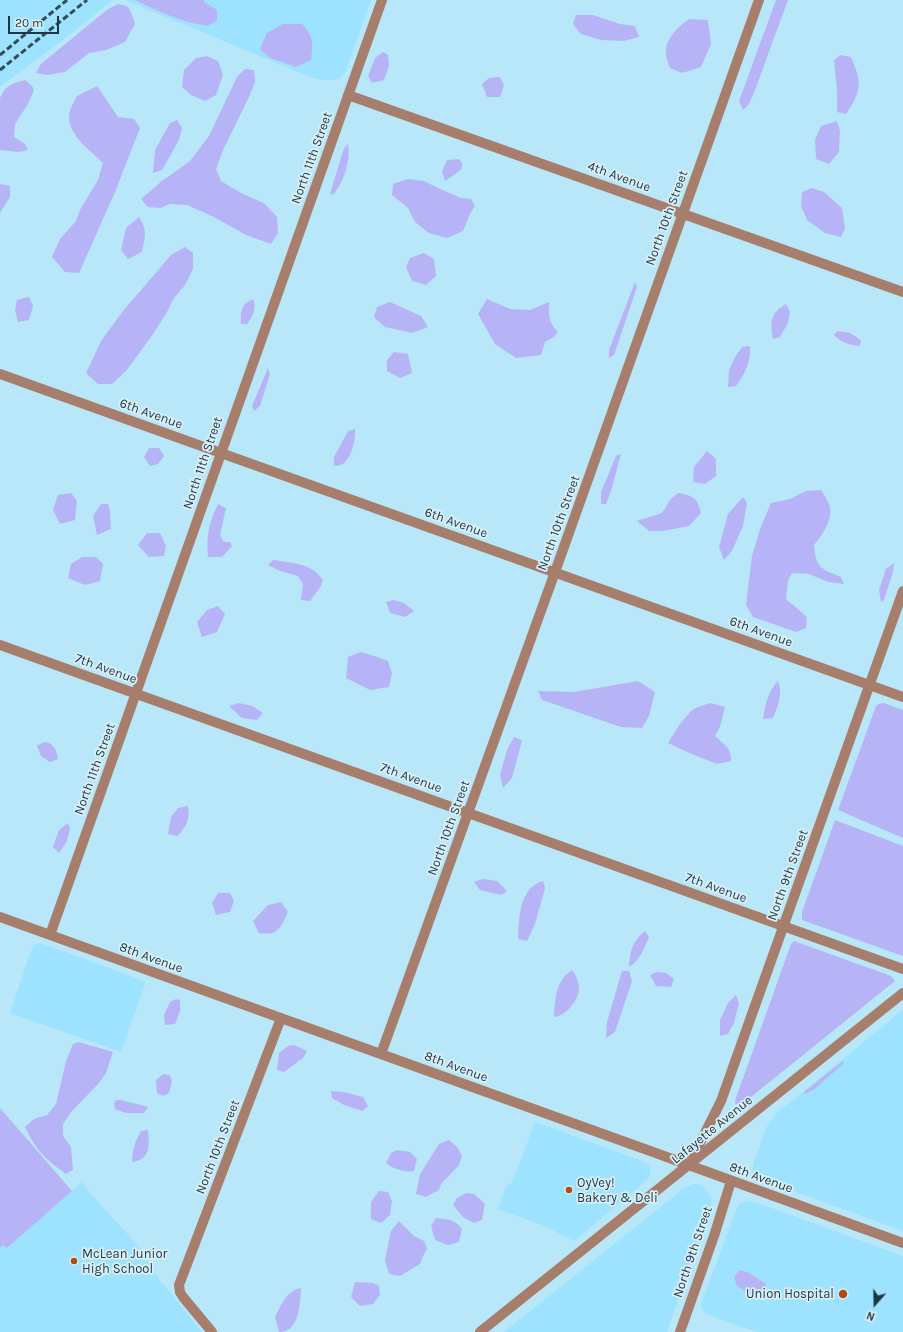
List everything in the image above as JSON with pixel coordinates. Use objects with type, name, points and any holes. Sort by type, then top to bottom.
[{"type":"street","name":"North 11th Street","points":[[50,935],[382,0]]},
{"type":"street","name":"North 10th Street","points":[[381,1054],[759,0]]},
{"type":"street","name":"4th Avenue","points":[[348,95],[903,292]]},
{"type":"street","name":"6th Avenue","points":[[0,374],[903,697]]},
{"type":"street","name":"North 9th Street","points":[[689,1165],[721,1101],[903,590]]},
{"type":"street","name":"7th Avenue","points":[[0,645],[903,969]]},
{"type":"street","name":"8th Avenue","points":[[0,917],[903,1243]]},
{"type":"street","name":"Lafayette Avenue","points":[[480,1332],[903,993]]},
{"type":"street","name":"North 10th Street","points":[[212,1332],[183,1297],[180,1292],[179,1285],[281,1018]]},
{"type":"street","name":"North 9th Street","points":[[680,1332],[715,1233],[731,1181]]},
{"type":"shaded area","points":[[0,0],[113,0],[0,87]]},
{"type":"shaded area","points":[[125,0],[371,0],[345,73],[339,79],[320,80]]},
{"type":"shaded area","points":[[135,0],[204,0],[204,2],[217,10],[217,20],[208,26],[189,22],[153,9]]},
{"type":"shaded area","points":[[776,0],[788,0],[755,90],[749,104],[743,110],[739,101]]},
{"type":"shaded area","points":[[118,4],[127,6],[131,12],[135,24],[125,42],[106,50],[89,53],[65,72],[47,75],[36,73],[41,64],[108,9]]},
{"type":"shaded area","points":[[576,15],[593,15],[620,24],[635,26],[639,37],[624,41],[601,40],[581,34],[573,24]]},
{"type":"shaded area","points":[[689,19],[708,20],[711,44],[701,67],[682,73],[670,68],[666,56],[666,47],[673,33]]},
{"type":"shaded area","points":[[283,24],[302,24],[306,29],[312,40],[311,60],[296,67],[270,58],[260,49],[267,33]]},
{"type":"shaded area","points":[[383,52],[388,55],[389,66],[384,80],[372,83],[368,76],[375,58]]},
{"type":"shaded area","points":[[840,55],[851,57],[857,73],[859,86],[855,99],[846,114],[837,112],[837,90],[834,60]]},
{"type":"shaded area","points":[[207,56],[218,61],[223,75],[216,95],[205,101],[191,95],[182,87],[184,70],[196,58]]},
{"type":"shaded area","points":[[245,69],[254,70],[255,82],[224,148],[216,169],[221,181],[243,194],[264,203],[277,217],[278,233],[271,244],[246,235],[214,217],[187,205],[170,204],[161,208],[148,207],[141,199],[162,181],[190,161],[209,136],[237,77]]},
{"type":"shaded area","points":[[500,77],[504,85],[500,97],[487,97],[482,84],[489,78]]},
{"type":"shaded area","points":[[25,80],[34,90],[28,104],[15,124],[14,137],[25,144],[28,150],[18,152],[0,151],[0,98],[7,88],[16,82]]},
{"type":"shaded area","points":[[97,86],[118,117],[134,119],[140,128],[115,192],[79,273],[65,272],[52,257],[60,239],[76,221],[81,208],[98,180],[103,163],[76,136],[72,130],[69,114],[77,96]]},
{"type":"shaded area","points":[[177,120],[182,128],[179,140],[162,170],[153,173],[155,150],[170,123]]},
{"type":"shaded area","points":[[837,121],[840,131],[839,152],[829,164],[816,159],[815,140],[821,126]]},
{"type":"shaded area","points":[[348,144],[348,164],[344,177],[334,194],[330,194],[344,148]]},
{"type":"shaded area","points":[[459,159],[462,163],[462,169],[445,181],[442,171],[447,160]]},
{"type":"shaded area","points":[[408,179],[424,181],[461,198],[471,199],[475,206],[463,231],[447,238],[429,233],[415,222],[408,208],[392,195],[393,184]]},
{"type":"shaded area","points":[[0,184],[10,186],[10,197],[0,213]]},
{"type":"shaded area","points":[[812,188],[824,192],[842,208],[845,228],[841,237],[825,233],[807,220],[801,206],[802,192]]},
{"type":"shaded area","points":[[139,217],[145,230],[142,252],[128,259],[121,250],[126,228]]},
{"type":"shaded area","points":[[185,247],[193,253],[193,269],[185,285],[174,298],[166,314],[151,337],[126,371],[112,384],[98,384],[86,373],[101,341],[123,311],[171,255]]},
{"type":"shaded area","points":[[424,253],[434,259],[436,276],[426,285],[412,281],[406,267],[410,258]]},
{"type":"shaded area","points":[[635,282],[637,287],[614,355],[609,358],[609,350]]},
{"type":"shaded area","points":[[29,297],[33,306],[29,320],[18,322],[15,310],[17,300]]},
{"type":"shaded area","points":[[253,299],[255,306],[253,315],[247,324],[241,324],[243,306]]},
{"type":"shaded area","points":[[487,299],[510,309],[530,310],[549,302],[552,325],[558,332],[554,337],[545,342],[541,355],[516,358],[495,344],[478,314]]},
{"type":"shaded area","points":[[390,302],[421,316],[428,327],[412,333],[385,327],[374,317],[377,307]]},
{"type":"shaded area","points":[[786,304],[790,312],[788,323],[780,337],[773,339],[772,318],[781,307]]},
{"type":"shaded area","points":[[837,331],[850,333],[861,340],[860,346],[843,342],[834,335]]},
{"type":"shaded area","points":[[750,346],[750,357],[745,372],[736,386],[728,387],[729,370],[735,357],[742,347]]},
{"type":"shaded area","points":[[394,352],[408,354],[412,373],[400,378],[387,371],[387,360]]},
{"type":"shaded area","points":[[268,368],[270,374],[260,406],[254,411],[252,406]]},
{"type":"shaded area","points":[[355,429],[355,438],[351,454],[341,465],[334,466],[334,457],[348,431]]},
{"type":"shaded area","points":[[149,448],[159,448],[164,456],[158,464],[150,466],[144,457]]},
{"type":"shaded area","points":[[707,451],[716,459],[716,476],[705,484],[693,482],[694,467]]},
{"type":"shaded area","points":[[621,454],[606,504],[601,504],[601,492],[616,456]]},
{"type":"shaded area","points":[[821,490],[829,504],[830,515],[827,526],[814,545],[816,559],[821,567],[841,577],[844,584],[828,582],[809,574],[792,573],[788,581],[786,599],[807,617],[806,628],[796,632],[753,617],[746,605],[752,556],[760,529],[771,503],[790,499],[806,491]]},
{"type":"shaded area","points":[[71,493],[77,501],[75,520],[60,524],[53,510],[58,495]]},
{"type":"shaded area","points":[[678,493],[694,498],[700,508],[701,513],[689,526],[663,531],[649,531],[637,521],[662,513],[670,500]]},
{"type":"shaded area","points":[[743,497],[747,503],[743,526],[732,551],[724,560],[719,547],[728,514]]},
{"type":"shaded area","points":[[101,504],[108,504],[111,529],[97,535],[93,516]]},
{"type":"shaded area","points":[[218,504],[226,508],[220,535],[224,542],[230,542],[232,546],[222,557],[208,557],[207,543],[209,530],[212,517]]},
{"type":"shaded area","points":[[147,533],[160,533],[166,546],[164,556],[149,557],[138,545]]},
{"type":"shaded area","points":[[82,557],[96,557],[103,564],[100,581],[85,585],[68,578],[71,564]]},
{"type":"shaded area","points":[[273,560],[301,565],[318,574],[323,580],[321,586],[310,601],[301,600],[303,584],[298,576],[280,571],[268,565]]},
{"type":"shaded area","points":[[894,563],[893,572],[884,600],[881,602],[879,590],[886,569]]},
{"type":"shaded area","points":[[393,600],[404,603],[414,611],[405,617],[390,613],[386,602]]},
{"type":"shaded area","points":[[218,606],[225,614],[217,632],[202,637],[197,622],[207,610]]},
{"type":"shaded area","points":[[361,652],[388,661],[392,673],[389,687],[370,690],[346,678],[348,657]]},
{"type":"shaded area","points":[[638,681],[655,692],[649,716],[642,728],[621,727],[542,700],[538,691],[574,692]]},
{"type":"shaded area","points":[[778,681],[780,695],[775,713],[773,718],[763,719],[768,698]]},
{"type":"shaded area","points":[[239,703],[252,706],[263,713],[257,720],[242,718],[229,706]]},
{"type":"shaded area","points":[[710,703],[725,707],[720,727],[715,736],[729,749],[731,761],[717,764],[668,743],[680,724],[693,709]]},
{"type":"shaded area","points":[[884,703],[903,710],[903,838],[838,810],[876,706]]},
{"type":"shaded area","points":[[514,737],[522,740],[512,778],[503,788],[500,775],[507,750]]},
{"type":"shaded area","points":[[44,742],[54,747],[58,759],[50,762],[41,756],[37,746]]},
{"type":"shaded area","points":[[188,806],[189,815],[183,829],[177,836],[168,834],[171,817],[178,808]]},
{"type":"shaded area","points":[[835,820],[903,846],[903,956],[802,920],[802,912]]},
{"type":"shaded area","points":[[68,823],[70,829],[67,841],[59,853],[53,847],[59,830]]},
{"type":"shaded area","points":[[483,879],[497,881],[507,891],[501,895],[480,890],[474,882]]},
{"type":"shaded area","points":[[543,881],[545,888],[535,924],[527,941],[518,939],[520,913],[525,897],[529,890]]},
{"type":"shaded area","points":[[218,893],[230,893],[234,901],[230,912],[216,915],[212,903]]},
{"type":"shaded area","points":[[281,902],[288,912],[281,926],[275,932],[266,934],[259,933],[253,921],[268,905]]},
{"type":"shaded area","points":[[645,931],[649,937],[645,946],[639,958],[629,967],[632,947]]},
{"type":"shaded area","points":[[794,941],[891,976],[895,981],[741,1105],[736,1104],[736,1098],[791,944]]},
{"type":"shaded area","points":[[40,943],[144,981],[145,984],[121,1052],[10,1013],[30,953],[34,945]]},
{"type":"shaded area","points":[[572,970],[579,984],[579,992],[567,1011],[554,1017],[557,990],[563,979]]},
{"type":"shaded area","points":[[622,971],[629,971],[632,981],[615,1032],[606,1038],[607,1022]]},
{"type":"shaded area","points":[[657,972],[666,973],[674,979],[671,987],[656,986],[650,975]]},
{"type":"shaded area","points":[[736,995],[739,1003],[734,1023],[728,1034],[720,1036],[720,1020],[728,1003]]},
{"type":"shaded area","points":[[176,999],[180,1000],[180,1011],[175,1024],[165,1025],[164,1015],[170,1002]]},
{"type":"shaded area","points":[[903,1010],[903,1231],[758,1178],[754,1175],[752,1171],[754,1162],[766,1128],[777,1113]]},
{"type":"shaded area","points":[[79,1042],[113,1052],[106,1073],[99,1083],[72,1111],[63,1124],[63,1136],[71,1147],[73,1170],[66,1174],[42,1154],[33,1142],[25,1127],[34,1119],[47,1115],[56,1104],[66,1061],[73,1044]]},
{"type":"shaded area","points":[[294,1045],[307,1051],[303,1058],[284,1072],[277,1070],[279,1053],[288,1046]]},
{"type":"shaded area","points":[[843,1061],[843,1064],[816,1088],[805,1094],[804,1092]]},
{"type":"shaded area","points":[[163,1074],[170,1075],[172,1082],[169,1093],[163,1096],[157,1093],[156,1080]]},
{"type":"shaded area","points":[[331,1091],[344,1092],[363,1097],[368,1106],[362,1111],[344,1105],[332,1098]]},
{"type":"shaded area","points":[[116,1100],[148,1107],[144,1113],[126,1113],[115,1109],[114,1104]]},
{"type":"shaded area","points":[[0,1108],[72,1191],[7,1248],[3,1245],[0,1248]]},
{"type":"shaded area","points":[[535,1122],[645,1162],[650,1167],[650,1176],[574,1241],[542,1225],[498,1209],[507,1185],[512,1183]]},
{"type":"shaded area","points":[[148,1130],[149,1147],[146,1155],[138,1161],[132,1162],[133,1150],[141,1131]]},
{"type":"shaded area","points":[[449,1140],[457,1147],[462,1156],[459,1165],[441,1184],[439,1190],[426,1197],[416,1194],[420,1174],[439,1144]]},
{"type":"shaded area","points":[[397,1150],[410,1152],[417,1159],[414,1171],[399,1170],[386,1163],[391,1153]]},
{"type":"shaded area","name":"McLean Junior High School","points":[[82,1182],[140,1248],[154,1273],[202,1332],[0,1332],[0,1248],[3,1245],[7,1248]]},
{"type":"shaded area","points":[[693,1184],[699,1184],[707,1190],[712,1200],[667,1332],[504,1332],[683,1189]]},
{"type":"shaded area","points":[[379,1191],[388,1192],[392,1201],[390,1215],[381,1223],[371,1219],[371,1202]]},
{"type":"shaded area","points":[[466,1193],[474,1194],[485,1204],[482,1220],[474,1223],[463,1217],[453,1205],[457,1198]]},
{"type":"shaded area","points":[[749,1201],[903,1256],[903,1332],[757,1332],[708,1315],[703,1311],[701,1305],[738,1205]]},
{"type":"shaded area","points":[[436,1218],[451,1220],[460,1226],[462,1229],[459,1242],[448,1245],[435,1240],[431,1226]]},
{"type":"shaded area","points":[[399,1221],[414,1236],[424,1241],[427,1249],[420,1264],[400,1276],[389,1274],[385,1260],[391,1231]]},
{"type":"shaded area","points":[[740,1270],[749,1273],[766,1284],[766,1295],[753,1296],[737,1286],[734,1277]]},
{"type":"shaded area","points":[[355,1282],[373,1283],[379,1286],[380,1295],[373,1304],[360,1306],[351,1297]]},
{"type":"shaded area","points":[[301,1288],[298,1316],[295,1322],[286,1331],[279,1332],[275,1317],[282,1303],[288,1295]]},
{"type":"railway","points":[[0,55],[67,0]]},
{"type":"railway","points":[[0,70],[87,0]]},
{"type":"place","name":"OyVey! Bakery & Deli","points":[[569,1190]]},
{"type":"place","name":"McLean Junior High School","points":[[74,1261]]},
{"type":"place","name":"Union Hospital","points":[[843,1294]]}]
